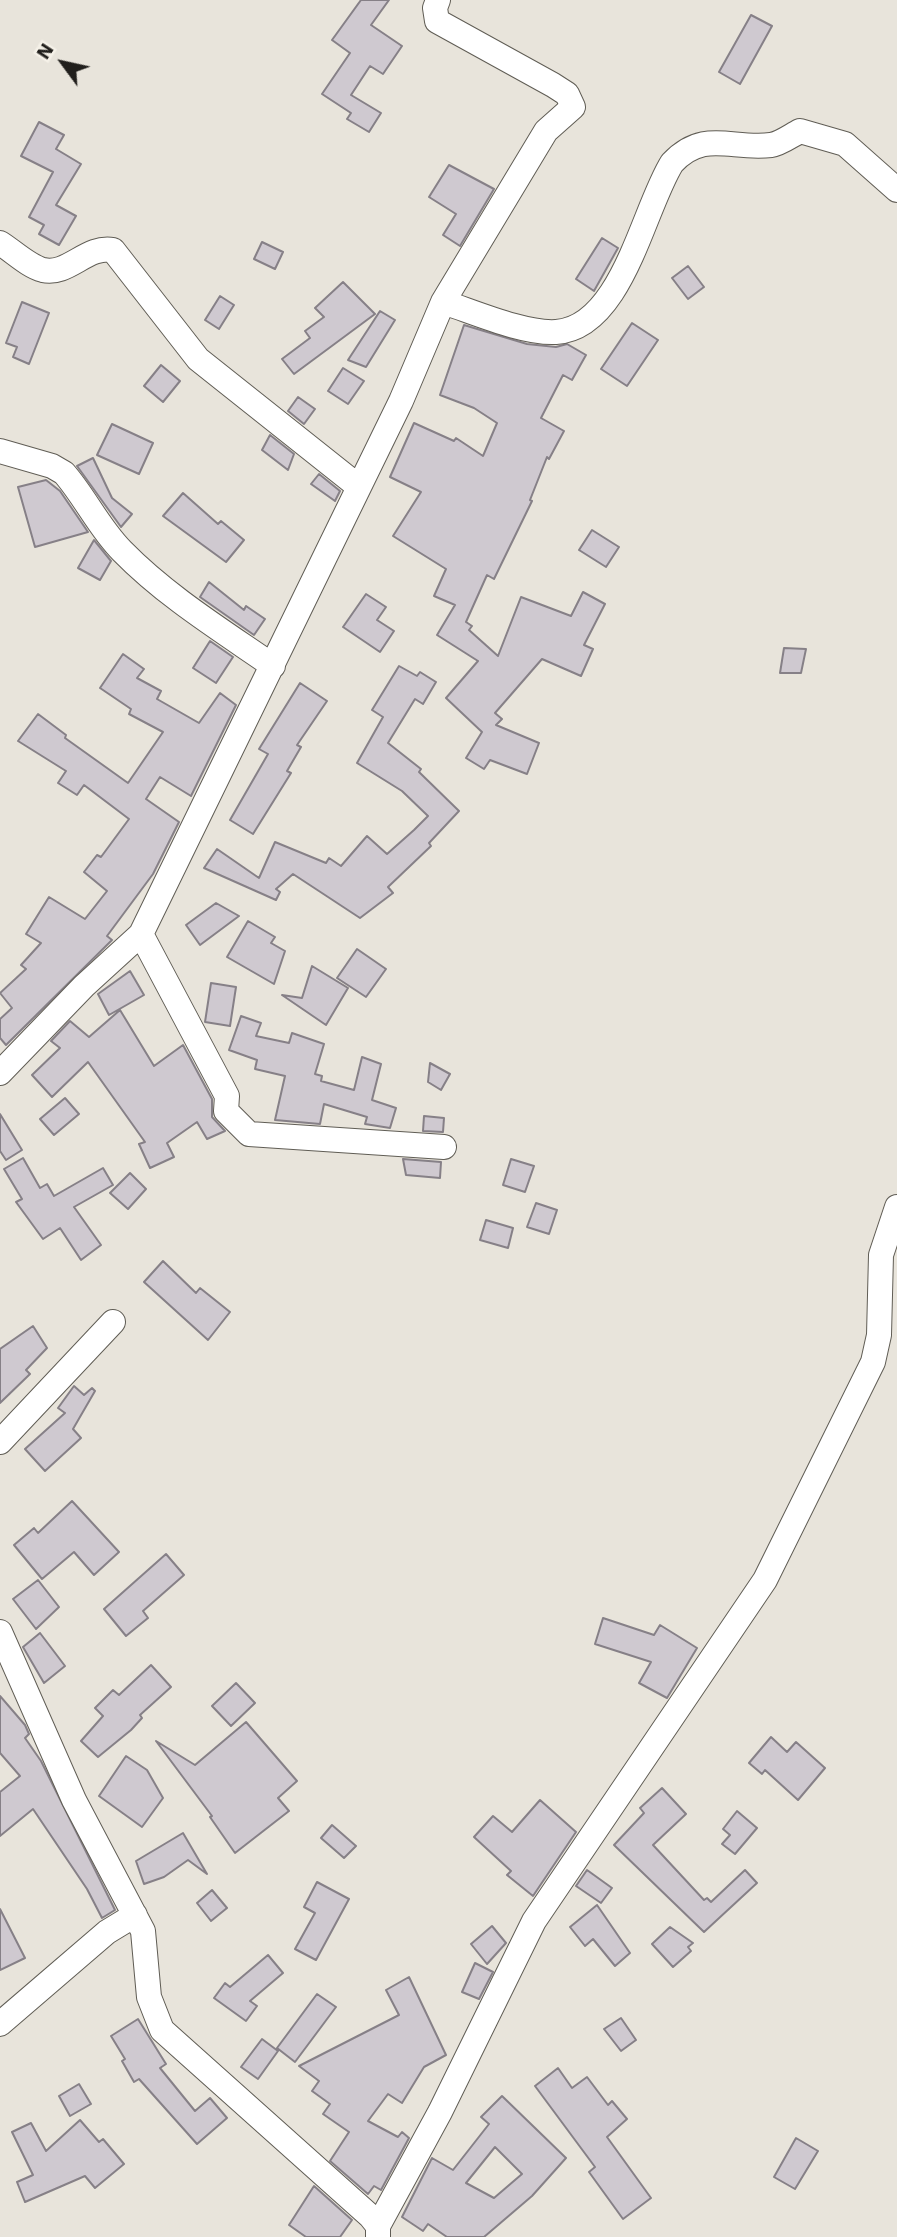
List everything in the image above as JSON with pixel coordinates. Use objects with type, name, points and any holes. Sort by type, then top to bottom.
[{"type":"street","points":[[0,1073],[84,986],[141,934],[401,401],[443,302],[546,131],[573,107],[567,94],[560,89],[438,21],[435,8],[438,0]]},
{"type":"street","points":[[443,302],[539,331],[557,332],[575,328],[594,314],[610,296],[672,163],[681,153],[707,142],[772,145],[800,131],[845,144],[897,190]]},
{"type":"street","points":[[0,243],[35,267],[51,271],[94,250],[113,250],[198,359],[359,487]]},
{"type":"street","points":[[0,451],[52,466],[64,473],[120,549],[144,573],[204,619],[274,666]]},
{"type":"street","points":[[141,934],[227,1096],[226,1111],[250,1134],[444,1147]]},
{"type":"street","points":[[0,1632],[74,1800],[143,1931],[148,1956],[149,1997],[162,2030],[378,2232],[534,1921],[765,1580],[873,1362],[879,1335],[881,1255],[897,1207]]},
{"type":"street","points":[[0,1442],[113,1322]]},
{"type":"street","points":[[0,2024],[107,1932],[135,1914]]},
{"type":"building","points":[[361,0],[389,0],[371,25],[402,46],[383,74],[370,66],[351,95],[381,113],[369,132],[347,119],[351,113],[322,94],[350,53],[332,40]]},
{"type":"building","points":[[751,15],[772,26],[740,84],[719,72]]},
{"type":"building","points":[[39,122],[64,135],[56,149],[81,164],[56,205],[76,216],[59,245],[39,234],[44,225],[29,217],[53,172],[21,156]]},
{"type":"building","points":[[449,165],[494,189],[460,246],[443,235],[456,214],[429,197]]},
{"type":"building","points":[[602,238],[618,248],[594,291],[576,279]]},
{"type":"building","points":[[262,242],[283,252],[275,269],[254,259]]},
{"type":"building","points":[[688,266],[704,287],[688,299],[672,278]]},
{"type":"building","points":[[343,282],[375,314],[294,374],[282,359],[310,338],[305,331],[324,317],[315,308]]},
{"type":"building","points":[[220,296],[234,305],[219,329],[205,320]]},
{"type":"building","points":[[22,302],[49,313],[29,364],[13,357],[17,347],[6,343]]},
{"type":"building","points":[[380,311],[395,320],[366,367],[348,360]]},
{"type":"building","points":[[632,323],[658,340],[627,386],[601,369]]},
{"type":"building","points":[[464,325],[527,344],[556,347],[567,344],[586,355],[572,380],[563,375],[541,418],[564,431],[549,459],[547,457],[530,500],[532,501],[494,579],[487,575],[466,622],[472,626],[469,630],[498,656],[521,597],[571,616],[583,592],[605,604],[584,645],[593,649],[581,676],[542,659],[495,713],[502,719],[496,725],[539,743],[527,774],[490,760],[484,769],[466,758],[482,732],[446,698],[478,661],[437,635],[455,605],[434,596],[446,569],[393,536],[421,492],[390,477],[414,423],[454,441],[456,438],[483,456],[497,423],[474,408],[440,395]]},
{"type":"building","points":[[161,365],[180,381],[163,402],[144,386]]},
{"type":"building","points":[[343,368],[364,381],[348,404],[328,391]]},
{"type":"building","points":[[298,397],[315,409],[304,424],[288,411]]},
{"type":"building","points":[[112,424],[153,443],[139,474],[97,455]]},
{"type":"building","points":[[270,435],[294,454],[288,470],[262,450]]},
{"type":"building","points":[[93,458],[112,498],[132,514],[121,527],[77,466]]},
{"type":"building","points":[[319,474],[340,491],[335,501],[311,484]]},
{"type":"building","points":[[46,480],[60,491],[88,532],[35,547],[18,487]]},
{"type":"building","points":[[183,493],[218,524],[221,521],[244,540],[226,562],[163,516]]},
{"type":"building","points":[[592,530],[619,547],[606,567],[579,550]]},
{"type":"building","points":[[94,540],[111,561],[100,580],[78,568]]},
{"type":"building","points":[[209,582],[244,610],[246,606],[265,619],[254,635],[200,597]]},
{"type":"building","points":[[366,594],[386,607],[377,620],[394,631],[380,652],[343,627]]},
{"type":"building","points":[[210,641],[233,657],[216,683],[193,668]]},
{"type":"building","points":[[784,648],[806,649],[801,673],[780,673]]},
{"type":"building","points":[[123,654],[144,669],[137,678],[161,691],[157,699],[199,723],[220,693],[236,705],[191,796],[160,777],[146,799],[179,822],[153,874],[107,936],[112,940],[6,1045],[0,1038],[0,1019],[12,1008],[0,993],[26,969],[21,965],[41,943],[26,934],[49,897],[85,919],[107,891],[84,872],[97,855],[101,857],[129,819],[84,785],[77,795],[58,783],[66,771],[18,741],[38,714],[66,735],[65,738],[128,783],[163,732],[129,714],[131,709],[100,688]]},
{"type":"building","points":[[399,666],[417,676],[420,672],[436,682],[423,704],[415,699],[388,743],[421,769],[419,772],[459,811],[429,843],[431,846],[388,887],[393,893],[360,918],[293,874],[276,889],[280,892],[276,900],[204,868],[217,849],[259,878],[275,842],[326,863],[329,858],[341,866],[367,836],[387,854],[428,816],[402,791],[357,763],[383,717],[372,710]]},
{"type":"building","points":[[300,683],[327,701],[297,745],[301,747],[287,771],[291,773],[253,834],[230,820],[268,754],[259,749]]},
{"type":"building","points":[[216,903],[239,916],[200,945],[186,925]]},
{"type":"building","points":[[248,921],[275,937],[271,943],[285,951],[274,984],[227,957]]},
{"type":"building","points":[[357,949],[386,969],[366,997],[337,978]]},
{"type":"building","points":[[312,966],[348,988],[326,1025],[282,995],[302,998]]},
{"type":"building","points":[[130,971],[144,995],[109,1015],[98,994]]},
{"type":"building","points":[[211,983],[236,987],[230,1026],[205,1022]]},
{"type":"building","points":[[120,1010],[154,1066],[183,1045],[212,1099],[212,1117],[225,1131],[207,1139],[197,1122],[167,1143],[174,1157],[150,1168],[139,1144],[145,1142],[88,1062],[52,1097],[32,1075],[60,1048],[51,1041],[70,1021],[89,1037]]},
{"type":"building","points":[[241,1016],[261,1023],[256,1036],[289,1043],[292,1033],[324,1044],[315,1074],[322,1076],[321,1081],[354,1090],[362,1057],[381,1064],[372,1100],[396,1108],[390,1128],[365,1124],[367,1117],[324,1104],[320,1124],[275,1120],[285,1076],[255,1069],[257,1060],[229,1050]]},
{"type":"building","points":[[430,1063],[450,1074],[441,1090],[428,1082]]},
{"type":"building","points":[[65,1098],[79,1114],[54,1135],[40,1119]]},
{"type":"building","points":[[0,1114],[22,1150],[6,1160],[0,1151]]},
{"type":"building","points":[[424,1116],[444,1118],[443,1132],[423,1131]]},
{"type":"building","points":[[23,1158],[40,1188],[47,1184],[54,1196],[103,1168],[113,1185],[74,1207],[101,1245],[81,1260],[60,1228],[43,1239],[16,1202],[22,1199],[4,1169]]},
{"type":"building","points":[[403,1159],[441,1162],[440,1178],[406,1175]]},
{"type":"building","points":[[511,1159],[534,1166],[525,1192],[503,1185]]},
{"type":"building","points":[[130,1173],[146,1189],[128,1209],[110,1193]]},
{"type":"building","points":[[536,1203],[557,1210],[549,1234],[527,1227]]},
{"type":"building","points":[[486,1220],[513,1228],[508,1248],[480,1240]]},
{"type":"building","points":[[163,1261],[196,1293],[200,1288],[230,1312],[208,1340],[144,1282]]},
{"type":"building","points":[[33,1326],[47,1348],[26,1370],[30,1374],[0,1403],[0,1349]]},
{"type":"building","points":[[74,1386],[84,1395],[92,1388],[95,1391],[73,1429],[81,1438],[45,1471],[25,1449],[65,1413],[58,1408]]},
{"type":"building","points":[[72,1501],[119,1552],[94,1575],[74,1552],[42,1579],[14,1545],[34,1528],[38,1533]]},
{"type":"building","points":[[166,1554],[184,1575],[143,1611],[148,1618],[126,1636],[104,1609]]},
{"type":"building","points":[[38,1580],[59,1607],[36,1629],[13,1599]]},
{"type":"building","points":[[603,1618],[654,1635],[660,1625],[697,1648],[667,1698],[639,1683],[651,1662],[595,1644]]},
{"type":"building","points":[[40,1633],[65,1666],[44,1683],[23,1647]]},
{"type":"building","points":[[151,1665],[171,1687],[140,1715],[142,1718],[131,1730],[98,1757],[81,1741],[103,1716],[95,1708],[113,1690],[119,1695]]},
{"type":"building","points":[[236,1683],[255,1703],[231,1726],[212,1706]]},
{"type":"building","points":[[0,1696],[25,1725],[29,1734],[25,1738],[41,1761],[115,1910],[102,1918],[87,1889],[33,1809],[0,1836],[0,1792],[20,1776],[0,1753]]},
{"type":"building","points":[[246,1722],[297,1781],[278,1798],[289,1811],[235,1853],[210,1817],[212,1816],[156,1741],[195,1765]]},
{"type":"building","points":[[771,1737],[787,1752],[796,1742],[825,1768],[798,1800],[765,1770],[762,1774],[749,1763]]},
{"type":"building","points":[[126,1756],[147,1770],[163,1798],[142,1827],[99,1796]]},
{"type":"building","points":[[662,1788],[686,1814],[653,1845],[704,1900],[707,1898],[711,1902],[745,1870],[757,1883],[704,1932],[614,1845],[644,1813],[640,1808]]},
{"type":"building","points":[[540,1800],[576,1832],[533,1896],[507,1875],[511,1871],[474,1837],[493,1816],[512,1832]]},
{"type":"building","points":[[737,1811],[757,1828],[735,1854],[722,1844],[730,1835],[723,1829]]},
{"type":"building","points":[[332,1825],[356,1846],[344,1858],[321,1838]]},
{"type":"building","points":[[183,1833],[207,1874],[188,1860],[164,1877],[144,1884],[136,1861]]},
{"type":"building","points":[[587,1870],[612,1888],[601,1903],[576,1886]]},
{"type":"building","points":[[317,1882],[349,1899],[316,1960],[295,1949],[315,1913],[304,1907]]},
{"type":"building","points":[[212,1890],[227,1908],[211,1921],[197,1903]]},
{"type":"building","points":[[597,1905],[630,1953],[615,1966],[593,1939],[585,1946],[570,1927]]},
{"type":"building","points":[[0,1909],[25,1958],[0,1970]]},
{"type":"building","points":[[492,1926],[506,1943],[487,1964],[471,1944]]},
{"type":"building","points":[[670,1927],[693,1943],[688,1947],[691,1951],[673,1967],[652,1944]]},
{"type":"building","points":[[268,1955],[283,1973],[250,2001],[257,2006],[246,2021],[214,1998],[225,1983],[230,1987]]},
{"type":"building","points":[[475,1963],[493,1972],[479,1999],[462,1992]]},
{"type":"building","points":[[409,1977],[446,2055],[424,2067],[402,2103],[388,2094],[368,2121],[398,2137],[402,2132],[409,2138],[381,2190],[374,2186],[368,2194],[330,2161],[349,2132],[323,2114],[330,2104],[312,2091],[319,2081],[299,2066],[399,2015],[386,1990]]},
{"type":"building","points":[[317,1994],[336,2007],[295,2062],[277,2048]]},
{"type":"building","points":[[621,2018],[636,2040],[621,2051],[604,2029]]},
{"type":"building","points":[[138,2019],[166,2064],[160,2068],[195,2111],[210,2098],[227,2118],[197,2144],[139,2079],[134,2082],[122,2061],[125,2059],[111,2036]]},
{"type":"building","points":[[262,2039],[278,2051],[258,2079],[241,2067]]},
{"type":"building","points":[[558,2068],[572,2088],[587,2077],[608,2105],[612,2101],[627,2119],[607,2137],[651,2198],[623,2219],[589,2172],[595,2167],[535,2086]]},
{"type":"building","points":[[79,2084],[91,2104],[70,2116],[59,2096]]},
{"type":"building","points":[[502,2096],[566,2158],[532,2196],[484,2237],[447,2237],[428,2224],[423,2231],[402,2217],[432,2158],[453,2170],[489,2124],[481,2117]],"holes":[[[495,2147],[522,2174],[494,2198],[466,2183]]]},
{"type":"building","points":[[80,2120],[99,2142],[103,2139],[124,2164],[95,2188],[85,2176],[25,2202],[17,2182],[33,2175],[12,2132],[31,2123],[46,2151]]},
{"type":"building","points":[[796,2138],[818,2151],[795,2189],[774,2177]]},
{"type":"building","points":[[314,2186],[352,2220],[340,2237],[306,2237],[289,2225]]}]
